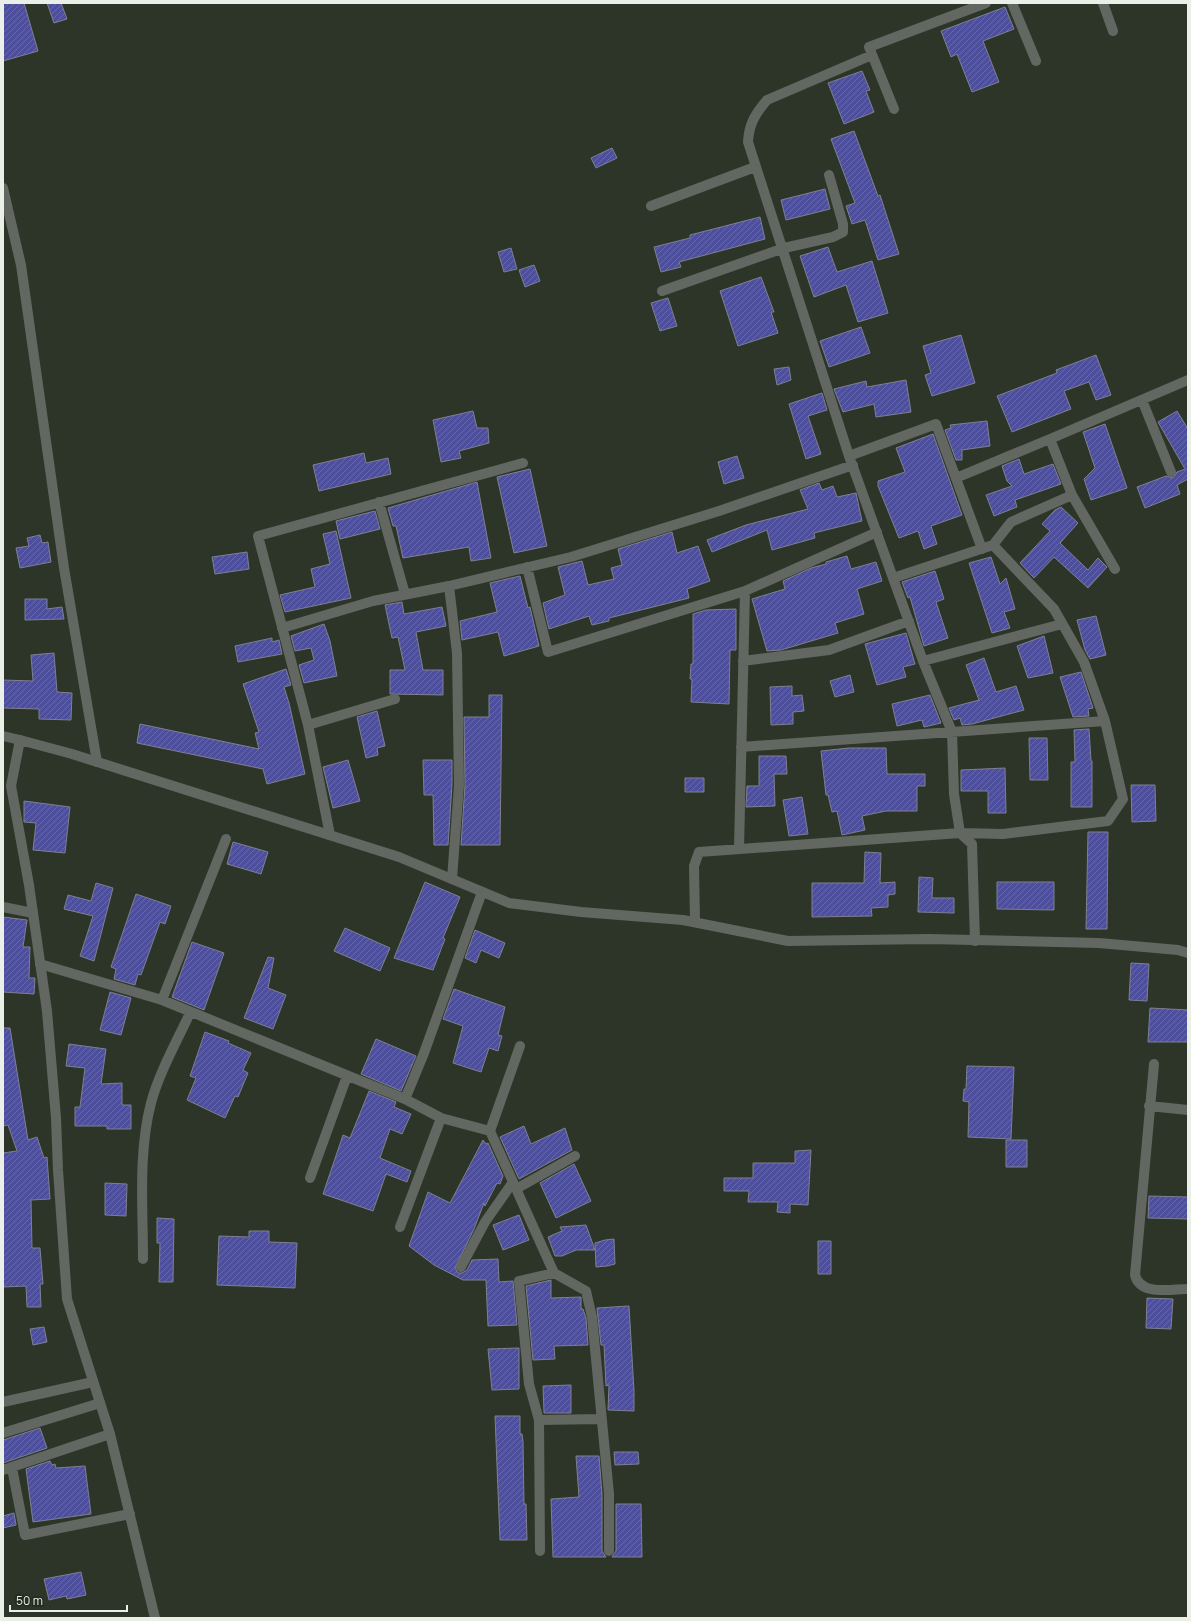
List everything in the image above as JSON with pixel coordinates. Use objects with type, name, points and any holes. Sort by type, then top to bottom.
[{"type":"street","points":[[894,109],[869,47],[986,3]]},
{"type":"street","points":[[1012,3],[1036,61]]},
{"type":"street","points":[[1103,3],[1113,31]]},
{"type":"street","points":[[872,55],[766,100],[755,113],[749,127],[748,142],[755,167],[784,248],[851,461],[922,661],[952,732],[954,794],[960,833],[972,844],[976,940]]},
{"type":"street","points":[[651,206],[755,167]]},
{"type":"street","points":[[662,291],[784,248],[833,237],[843,232],[843,224],[829,175]]},
{"type":"street","points":[[3,188],[21,265],[64,568],[97,762]]},
{"type":"street","points":[[956,478],[1188,380]]},
{"type":"street","points":[[1142,400],[1171,472]]},
{"type":"street","points":[[282,628],[365,603],[449,586],[571,557],[711,513],[851,461],[936,424],[982,549]]},
{"type":"street","points":[[1050,439],[1072,495],[1115,569]]},
{"type":"street","points":[[330,835],[308,725],[258,536],[523,463]]},
{"type":"street","points":[[893,578],[993,545],[1011,522],[1072,495]]},
{"type":"street","points":[[379,502],[406,594]]},
{"type":"street","points":[[527,567],[548,652],[745,591],[876,532]]},
{"type":"street","points":[[695,922],[694,866],[699,852],[960,833],[1003,834],[1108,821],[1123,800],[1105,720],[1084,662],[1054,609],[993,545]]},
{"type":"street","points":[[449,586],[457,653],[459,784],[452,879]]},
{"type":"street","points":[[739,849],[740,746],[745,591]]},
{"type":"street","points":[[743,661],[829,650],[909,621]]},
{"type":"street","points":[[922,661],[1062,624]]},
{"type":"street","points":[[308,725],[395,699]]},
{"type":"street","points":[[740,746],[1105,720]]},
{"type":"street","points":[[3,736],[97,762],[399,857],[510,903],[695,922],[788,941],[976,940],[1099,943],[1178,950],[1188,953]]},
{"type":"street","points":[[20,740],[11,786],[33,913],[47,1011],[56,1118],[67,1299],[110,1434],[155,1618]]},
{"type":"street","points":[[162,1000],[226,839]]},
{"type":"street","points":[[405,1099],[424,1053],[482,892]]},
{"type":"street","points":[[3,907],[33,913]]},
{"type":"street","points":[[40,964],[162,1000],[190,1013],[405,1099],[441,1118],[490,1131]]},
{"type":"street","points":[[143,1259],[143,1147],[146,1125],[152,1101],[190,1013]]},
{"type":"street","points":[[520,1046],[490,1131],[554,1273],[586,1291],[592,1318],[609,1494],[609,1551]]},
{"type":"street","points":[[1154,1064],[1149,1106],[1136,1275],[1137,1282],[1142,1287],[1151,1289],[1188,1290]]},
{"type":"street","points":[[310,1178],[347,1076]]},
{"type":"street","points":[[1149,1106],[1188,1110]]},
{"type":"street","points":[[400,1227],[441,1118]]},
{"type":"street","points":[[461,1267],[485,1222],[515,1185],[575,1156]]},
{"type":"street","points":[[540,1551],[539,1420],[529,1384],[519,1280],[554,1273]]},
{"type":"street","points":[[3,1402],[94,1382]]},
{"type":"street","points":[[3,1433],[100,1403]]},
{"type":"street","points":[[539,1420],[601,1419]]},
{"type":"street","points":[[110,1434],[8,1469],[25,1535],[130,1514]]},
{"type":"building","points":[[3,3],[24,3],[38,51],[3,61]]},
{"type":"building","points":[[47,3],[61,3],[67,19],[54,23]]},
{"type":"building","points":[[1005,7],[1014,29],[983,41],[999,82],[972,92],[957,54],[951,57],[941,31]]},
{"type":"building","points":[[862,71],[870,90],[866,91],[874,112],[844,124],[828,83]]},
{"type":"building","points":[[854,131],[878,196],[880,195],[899,254],[878,260],[865,220],[852,224],[846,206],[855,203],[831,139]]},
{"type":"building","points":[[612,148],[617,158],[596,168],[591,158]]},
{"type":"building","points":[[825,189],[830,209],[786,220],[781,200]]},
{"type":"building","points":[[760,217],[765,239],[679,262],[681,267],[661,272],[654,247],[690,238],[690,235]]},
{"type":"building","points":[[828,247],[837,272],[872,261],[888,313],[858,322],[846,285],[814,297],[800,256]]},
{"type":"building","points":[[511,248],[517,269],[504,272],[498,252]]},
{"type":"building","points":[[534,265],[540,281],[525,287],[519,270]]},
{"type":"building","points":[[761,277],[774,312],[771,312],[778,333],[738,346],[720,291]]},
{"type":"building","points":[[668,298],[677,326],[660,331],[651,303]]},
{"type":"building","points":[[861,327],[870,353],[829,367],[820,341]]},
{"type":"building","points":[[961,335],[975,383],[932,396],[925,375],[931,373],[923,346]]},
{"type":"building","points":[[1096,355],[1111,395],[1096,400],[1089,382],[1064,391],[1071,409],[1012,432],[997,396],[1057,373],[1056,370]]},
{"type":"building","points":[[789,367],[791,380],[777,385],[774,369]]},
{"type":"building","points":[[906,380],[911,412],[876,417],[874,404],[843,412],[834,389],[866,381],[867,387]]},
{"type":"building","points":[[822,393],[827,410],[808,416],[821,454],[806,459],[789,404]]},
{"type":"building","points":[[473,411],[477,428],[488,428],[489,443],[459,451],[461,458],[441,462],[433,420]]},
{"type":"building","points":[[1177,411],[1188,429],[1188,479],[1177,485],[1180,494],[1145,508],[1137,487],[1166,476],[1173,478],[1177,472],[1185,469],[1158,422]]},
{"type":"building","points":[[987,421],[990,446],[962,450],[962,460],[956,460],[945,430],[951,428],[950,425]]},
{"type":"building","points":[[1105,424],[1127,488],[1091,500],[1084,479],[1095,468],[1083,432]]},
{"type":"building","points":[[933,434],[962,515],[931,526],[937,544],[924,549],[918,531],[899,538],[878,486],[878,481],[905,472],[896,448]]},
{"type":"building","points":[[364,453],[366,463],[388,458],[391,474],[319,491],[313,465]]},
{"type":"building","points":[[737,456],[744,478],[724,484],[718,462]]},
{"type":"building","points":[[1019,459],[1024,474],[1053,464],[1061,484],[1015,500],[1017,507],[994,516],[986,495],[1012,486],[1007,481],[1002,466]]},
{"type":"building","points":[[530,469],[547,546],[514,553],[497,477]]},
{"type":"building","points":[[477,482],[491,558],[471,561],[469,547],[403,558],[396,526],[393,526],[388,508]]},
{"type":"building","points":[[819,483],[822,490],[833,486],[837,497],[856,493],[862,521],[814,533],[815,538],[772,550],[767,530],[712,552],[707,540],[746,525],[808,509],[800,490]]},
{"type":"building","points":[[1061,507],[1078,523],[1060,543],[1088,570],[1098,558],[1107,567],[1088,588],[1054,557],[1034,578],[1020,563],[1050,531],[1042,524],[1055,510]]},
{"type":"building","points":[[375,511],[380,529],[340,539],[336,521]]},
{"type":"building","points":[[336,531],[351,598],[285,612],[280,595],[315,587],[311,569],[330,564],[323,534]]},
{"type":"building","points":[[672,532],[677,553],[698,546],[710,581],[687,589],[689,598],[609,618],[609,621],[592,625],[589,616],[549,629],[543,603],[565,595],[558,567],[582,561],[588,585],[614,579],[611,568],[622,565],[618,549]]},
{"type":"building","points":[[40,535],[42,543],[48,542],[51,562],[20,568],[16,548],[29,546],[27,538]]},
{"type":"building","points":[[247,552],[249,569],[215,574],[212,557]]},
{"type":"building","points":[[847,556],[851,569],[876,562],[882,581],[857,589],[864,614],[835,623],[838,633],[781,650],[767,651],[752,599],[785,589],[783,581],[811,568],[826,564],[826,562]]},
{"type":"building","points":[[991,557],[1000,584],[1006,578],[1015,609],[1004,612],[1010,628],[992,633],[969,563]]},
{"type":"building","points":[[935,571],[944,599],[936,602],[948,638],[924,646],[910,597],[908,598],[902,582]]},
{"type":"building","points":[[520,576],[528,608],[530,607],[539,646],[504,656],[498,632],[462,640],[460,621],[497,612],[490,583]]},
{"type":"building","points":[[25,599],[47,599],[47,609],[62,607],[64,619],[25,620]]},
{"type":"building","points":[[402,602],[404,614],[442,607],[446,626],[416,632],[423,670],[443,670],[443,695],[390,694],[390,670],[405,670],[398,637],[392,638],[385,605]]},
{"type":"building","points":[[736,609],[736,650],[730,650],[729,704],[691,702],[692,679],[690,679],[691,664],[693,664],[693,614],[706,610]]},
{"type":"building","points":[[1096,616],[1106,655],[1090,659],[1085,650],[1077,620]]},
{"type":"building","points":[[324,624],[330,641],[337,676],[304,683],[299,665],[314,660],[311,648],[295,651],[291,636]]},
{"type":"building","points":[[906,633],[915,664],[903,667],[906,677],[877,685],[865,644]]},
{"type":"building","points":[[1044,636],[1053,673],[1028,678],[1017,646]]},
{"type":"building","points":[[272,638],[272,642],[279,640],[282,654],[238,662],[235,646]]},
{"type":"building","points":[[54,653],[57,692],[72,693],[71,720],[39,719],[39,709],[3,708],[3,680],[33,681],[31,655]]},
{"type":"building","points":[[984,658],[996,692],[1016,686],[1024,710],[972,724],[962,725],[960,718],[954,720],[949,708],[979,700],[966,665]]},
{"type":"building","points":[[286,669],[291,685],[284,687],[305,774],[267,784],[263,769],[137,743],[140,724],[259,749],[255,733],[259,732],[243,684]]},
{"type":"building","points":[[1081,672],[1093,708],[1088,709],[1089,716],[1073,717],[1060,677]]},
{"type":"building","points":[[850,675],[854,692],[835,697],[830,681]]},
{"type":"building","points":[[792,686],[792,696],[802,695],[804,711],[793,712],[793,724],[771,725],[770,687]]},
{"type":"building","points":[[489,695],[502,695],[500,845],[461,845],[465,785],[464,717],[489,717]]},
{"type":"building","points":[[930,695],[941,723],[924,727],[922,720],[897,726],[892,704]]},
{"type":"building","points":[[377,711],[385,746],[377,748],[378,755],[366,758],[357,717]]},
{"type":"building","points":[[1089,729],[1092,761],[1092,807],[1071,807],[1071,762],[1075,762],[1074,730]]},
{"type":"building","points":[[1029,738],[1047,738],[1048,780],[1030,780]]},
{"type":"building","points":[[849,748],[886,748],[887,774],[925,774],[925,786],[917,786],[917,811],[886,811],[862,816],[865,830],[842,835],[837,811],[832,812],[828,795],[826,795],[821,751]]},
{"type":"building","points":[[759,756],[786,756],[787,774],[774,774],[775,806],[746,807],[747,786],[759,786]]},
{"type":"building","points":[[348,760],[360,801],[333,808],[323,767]]},
{"type":"building","points":[[423,760],[452,760],[448,845],[434,845],[433,795],[424,795]]},
{"type":"building","points":[[1005,768],[1006,813],[988,813],[988,791],[961,791],[961,770]]},
{"type":"building","points":[[685,778],[704,778],[704,792],[685,792]]},
{"type":"building","points":[[1131,785],[1155,785],[1156,821],[1132,822]]},
{"type":"building","points":[[802,797],[808,834],[789,836],[783,800]]},
{"type":"building","points":[[24,801],[70,807],[65,853],[33,850],[36,823],[24,822]]},
{"type":"building","points":[[1088,832],[1108,832],[1107,929],[1086,929]]},
{"type":"building","points":[[233,842],[268,852],[261,874],[227,864]]},
{"type":"building","points":[[865,852],[881,853],[880,883],[895,882],[895,894],[888,895],[888,907],[871,908],[872,916],[812,917],[812,883],[864,883]]},
{"type":"building","points":[[919,877],[933,878],[932,898],[954,898],[954,913],[918,912]]},
{"type":"building","points":[[425,882],[460,897],[443,938],[445,939],[433,970],[394,958]]},
{"type":"building","points":[[997,882],[1054,882],[1054,910],[997,909]]},
{"type":"building","points":[[96,883],[113,888],[94,961],[80,956],[93,916],[64,909],[68,895],[91,901]]},
{"type":"building","points":[[136,894],[171,906],[165,924],[160,922],[141,975],[138,974],[135,985],[114,979],[116,969],[111,967]]},
{"type":"building","points":[[3,917],[27,920],[23,947],[30,947],[29,978],[35,978],[34,994],[3,992]]},
{"type":"building","points":[[345,928],[390,948],[380,971],[334,951]]},
{"type":"building","points":[[475,930],[505,943],[499,958],[481,950],[476,963],[465,958]]},
{"type":"building","points":[[192,942],[224,953],[204,1010],[172,997]]},
{"type":"building","points":[[268,957],[274,958],[268,988],[286,995],[273,1029],[244,1018]]},
{"type":"building","points":[[1131,963],[1149,964],[1147,1001],[1129,1000]]},
{"type":"building","points":[[454,989],[505,1007],[498,1035],[502,1036],[498,1051],[489,1048],[481,1072],[453,1063],[463,1026],[443,1019]]},
{"type":"building","points":[[110,992],[131,998],[121,1035],[100,1030]]},
{"type":"building","points":[[1150,1008],[1188,1010],[1188,1042],[1148,1042]]},
{"type":"building","points":[[3,1028],[10,1028],[28,1140],[37,1137],[44,1158],[47,1157],[50,1199],[31,1200],[32,1248],[40,1248],[43,1284],[40,1284],[41,1307],[27,1307],[26,1286],[3,1287],[3,1153],[17,1151],[8,1125],[3,1126]]},
{"type":"building","points":[[205,1032],[229,1041],[228,1043],[251,1053],[243,1070],[248,1073],[238,1097],[235,1096],[225,1118],[187,1100],[196,1078],[190,1076]]},
{"type":"building","points":[[376,1039],[416,1056],[401,1091],[361,1074]]},
{"type":"building","points":[[69,1044],[106,1049],[101,1084],[122,1083],[122,1105],[131,1105],[131,1129],[107,1129],[107,1126],[75,1126],[75,1107],[80,1107],[85,1068],[66,1066]]},
{"type":"building","points":[[967,1066],[1014,1067],[1011,1139],[968,1137],[969,1102],[963,1101],[964,1089],[966,1089]]},
{"type":"building","points":[[369,1091],[396,1102],[394,1107],[411,1114],[402,1134],[390,1129],[380,1158],[411,1171],[407,1182],[386,1174],[373,1211],[323,1194],[343,1135],[350,1138]]},
{"type":"building","points":[[524,1126],[531,1144],[565,1128],[572,1150],[519,1179],[500,1137]]},
{"type":"building","points":[[483,1140],[486,1144],[488,1143],[503,1176],[500,1184],[497,1183],[485,1206],[484,1203],[474,1229],[455,1268],[458,1273],[462,1273],[467,1270],[472,1260],[498,1259],[499,1282],[513,1281],[517,1325],[488,1326],[486,1280],[463,1280],[434,1265],[409,1246],[428,1192],[450,1203]]},
{"type":"building","points":[[1006,1140],[1027,1140],[1027,1167],[1006,1167]]},
{"type":"building","points":[[811,1150],[808,1205],[790,1204],[790,1213],[777,1212],[778,1202],[748,1202],[749,1191],[724,1191],[724,1178],[753,1178],[753,1163],[795,1163],[795,1151]]},
{"type":"building","points":[[574,1164],[591,1201],[556,1218],[540,1183]]},
{"type":"building","points":[[105,1183],[127,1184],[126,1216],[105,1215]]},
{"type":"building","points":[[1149,1196],[1188,1197],[1188,1219],[1148,1218]]},
{"type":"building","points":[[519,1215],[529,1240],[503,1250],[493,1225]]},
{"type":"building","points":[[157,1218],[174,1219],[173,1282],[159,1282],[160,1243],[157,1243]]},
{"type":"building","points":[[586,1225],[595,1250],[576,1250],[562,1256],[555,1256],[548,1237],[562,1231],[560,1227]]},
{"type":"building","points":[[249,1231],[269,1231],[269,1242],[297,1243],[295,1288],[217,1285],[219,1236],[249,1237]]},
{"type":"building","points":[[614,1239],[615,1264],[596,1267],[595,1243]]},
{"type":"building","points":[[818,1241],[831,1241],[831,1274],[818,1274]]},
{"type":"building","points":[[551,1280],[551,1298],[581,1297],[581,1309],[583,1309],[586,1318],[588,1345],[554,1346],[555,1359],[533,1360],[526,1286]]},
{"type":"building","points":[[1147,1298],[1173,1299],[1171,1329],[1146,1328]]},
{"type":"building","points":[[629,1306],[634,1411],[608,1410],[609,1385],[606,1386],[604,1345],[601,1345],[597,1308]]},
{"type":"building","points":[[44,1327],[47,1342],[33,1345],[30,1329]]},
{"type":"building","points":[[519,1348],[519,1389],[492,1390],[488,1349]]},
{"type":"building","points":[[571,1385],[571,1413],[544,1413],[543,1386]]},
{"type":"building","points":[[495,1416],[520,1416],[520,1434],[522,1434],[523,1441],[524,1504],[526,1504],[527,1540],[500,1540]]},
{"type":"building","points":[[40,1428],[47,1448],[3,1463],[3,1440]]},
{"type":"building","points":[[614,1452],[638,1452],[639,1464],[615,1465]]},
{"type":"building","points":[[576,1456],[599,1456],[602,1494],[602,1551],[606,1557],[553,1557],[551,1499],[579,1497]]},
{"type":"building","points":[[50,1461],[52,1465],[55,1464],[56,1468],[85,1466],[91,1514],[33,1522],[26,1469]]},
{"type":"building","points":[[616,1504],[641,1504],[642,1557],[612,1557],[616,1551]]},
{"type":"building","points":[[14,1513],[16,1525],[3,1528],[3,1516]]},
{"type":"building","points":[[81,1572],[86,1595],[67,1599],[66,1596],[49,1600],[44,1579]]}]
